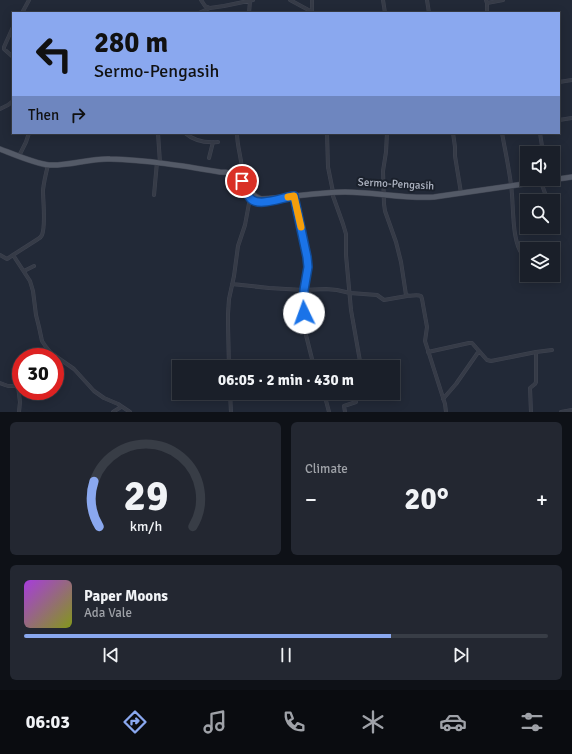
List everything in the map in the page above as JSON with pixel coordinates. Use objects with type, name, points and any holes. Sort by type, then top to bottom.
[{"type":"main road","name":"Sermo-Pengasih","points":[[0,149],[48,165],[65,164],[94,159],[121,159],[159,162],[227,173],[234,175],[242,181],[258,198],[265,199],[333,192],[357,192],[424,198],[520,185]]},
{"type":"main road","name":"Sermo-Pengasih","points":[[560,179],[572,177]]},
{"type":"main road","points":[[242,181],[250,198]]},
{"type":"main road","name":"Sermo-Pengasih","points":[[250,198],[256,202],[263,202],[292,196]]},
{"type":"street","points":[[23,12],[29,0]]},
{"type":"street","points":[[201,0],[205,6],[210,8]]},
{"type":"street","points":[[201,12],[210,8],[252,0],[249,12]]},
{"type":"street","points":[[291,0],[313,12]]},
{"type":"street","points":[[312,0],[313,12]]},
{"type":"street","points":[[384,0],[385,12]]},
{"type":"street","points":[[427,0],[429,12]]},
{"type":"street","points":[[488,12],[486,2],[503,0]]},
{"type":"street","points":[[12,29],[4,49],[12,56]]},
{"type":"street","points":[[560,82],[572,80]]},
{"type":"street","points":[[0,109],[12,102]]},
{"type":"street","points":[[560,120],[572,118]]},
{"type":"street","points":[[19,156],[29,134]]},
{"type":"street","points":[[154,195],[159,162],[158,134]]},
{"type":"street","points":[[186,134],[193,139],[218,142]]},
{"type":"street","points":[[237,134],[242,168],[242,181]]},
{"type":"street","points":[[327,134],[328,167],[333,199],[346,234],[346,255],[353,323],[360,360]]},
{"type":"street","points":[[387,134],[383,171],[385,211],[396,242],[407,296]]},
{"type":"street","points":[[453,134],[461,193]]},
{"type":"street","points":[[502,134],[511,186],[516,239],[520,252]]},
{"type":"street","points":[[540,134],[542,146]]},
{"type":"street","points":[[209,158],[213,142]]},
{"type":"street","points":[[0,255],[8,259],[41,237],[43,234],[43,190],[48,165]]},
{"type":"street","points":[[292,196],[307,257],[308,267],[304,290],[306,335],[312,360]]},
{"type":"street","points":[[229,360],[228,314],[238,246],[245,225],[250,198]]},
{"type":"street","points":[[13,255],[30,281],[42,341],[46,348],[74,369],[94,391],[130,412]]},
{"type":"street","points":[[24,272],[34,266]]},
{"type":"street","points":[[232,284],[269,288],[337,290],[350,293],[377,295],[384,300],[407,296],[421,296],[427,324],[425,341],[443,399],[446,404],[446,412]]},
{"type":"street","points":[[428,352],[472,343],[479,352],[490,361],[552,350]]},
{"type":"street","points":[[443,399],[479,352]]},
{"type":"street","points":[[531,412],[530,388],[536,382],[536,352]]},
{"type":"street","points":[[0,383],[8,386],[18,386],[20,402],[19,412]]},
{"type":"street","points":[[230,400],[231,412]]},
{"type":"street","points":[[326,400],[329,412]]},
{"type":"street","points":[[344,412],[344,406],[356,402],[356,400]]},
{"type":"street","points":[[113,412],[121,406]]},
{"type":"street","points":[[561,412],[572,410]]},
{"type":"slow traffic","points":[[288,197],[294,196],[301,227]]},
{"type":"route","points":[[242,181],[249,196],[256,202],[294,196],[308,267],[304,290],[304,313]]}]
